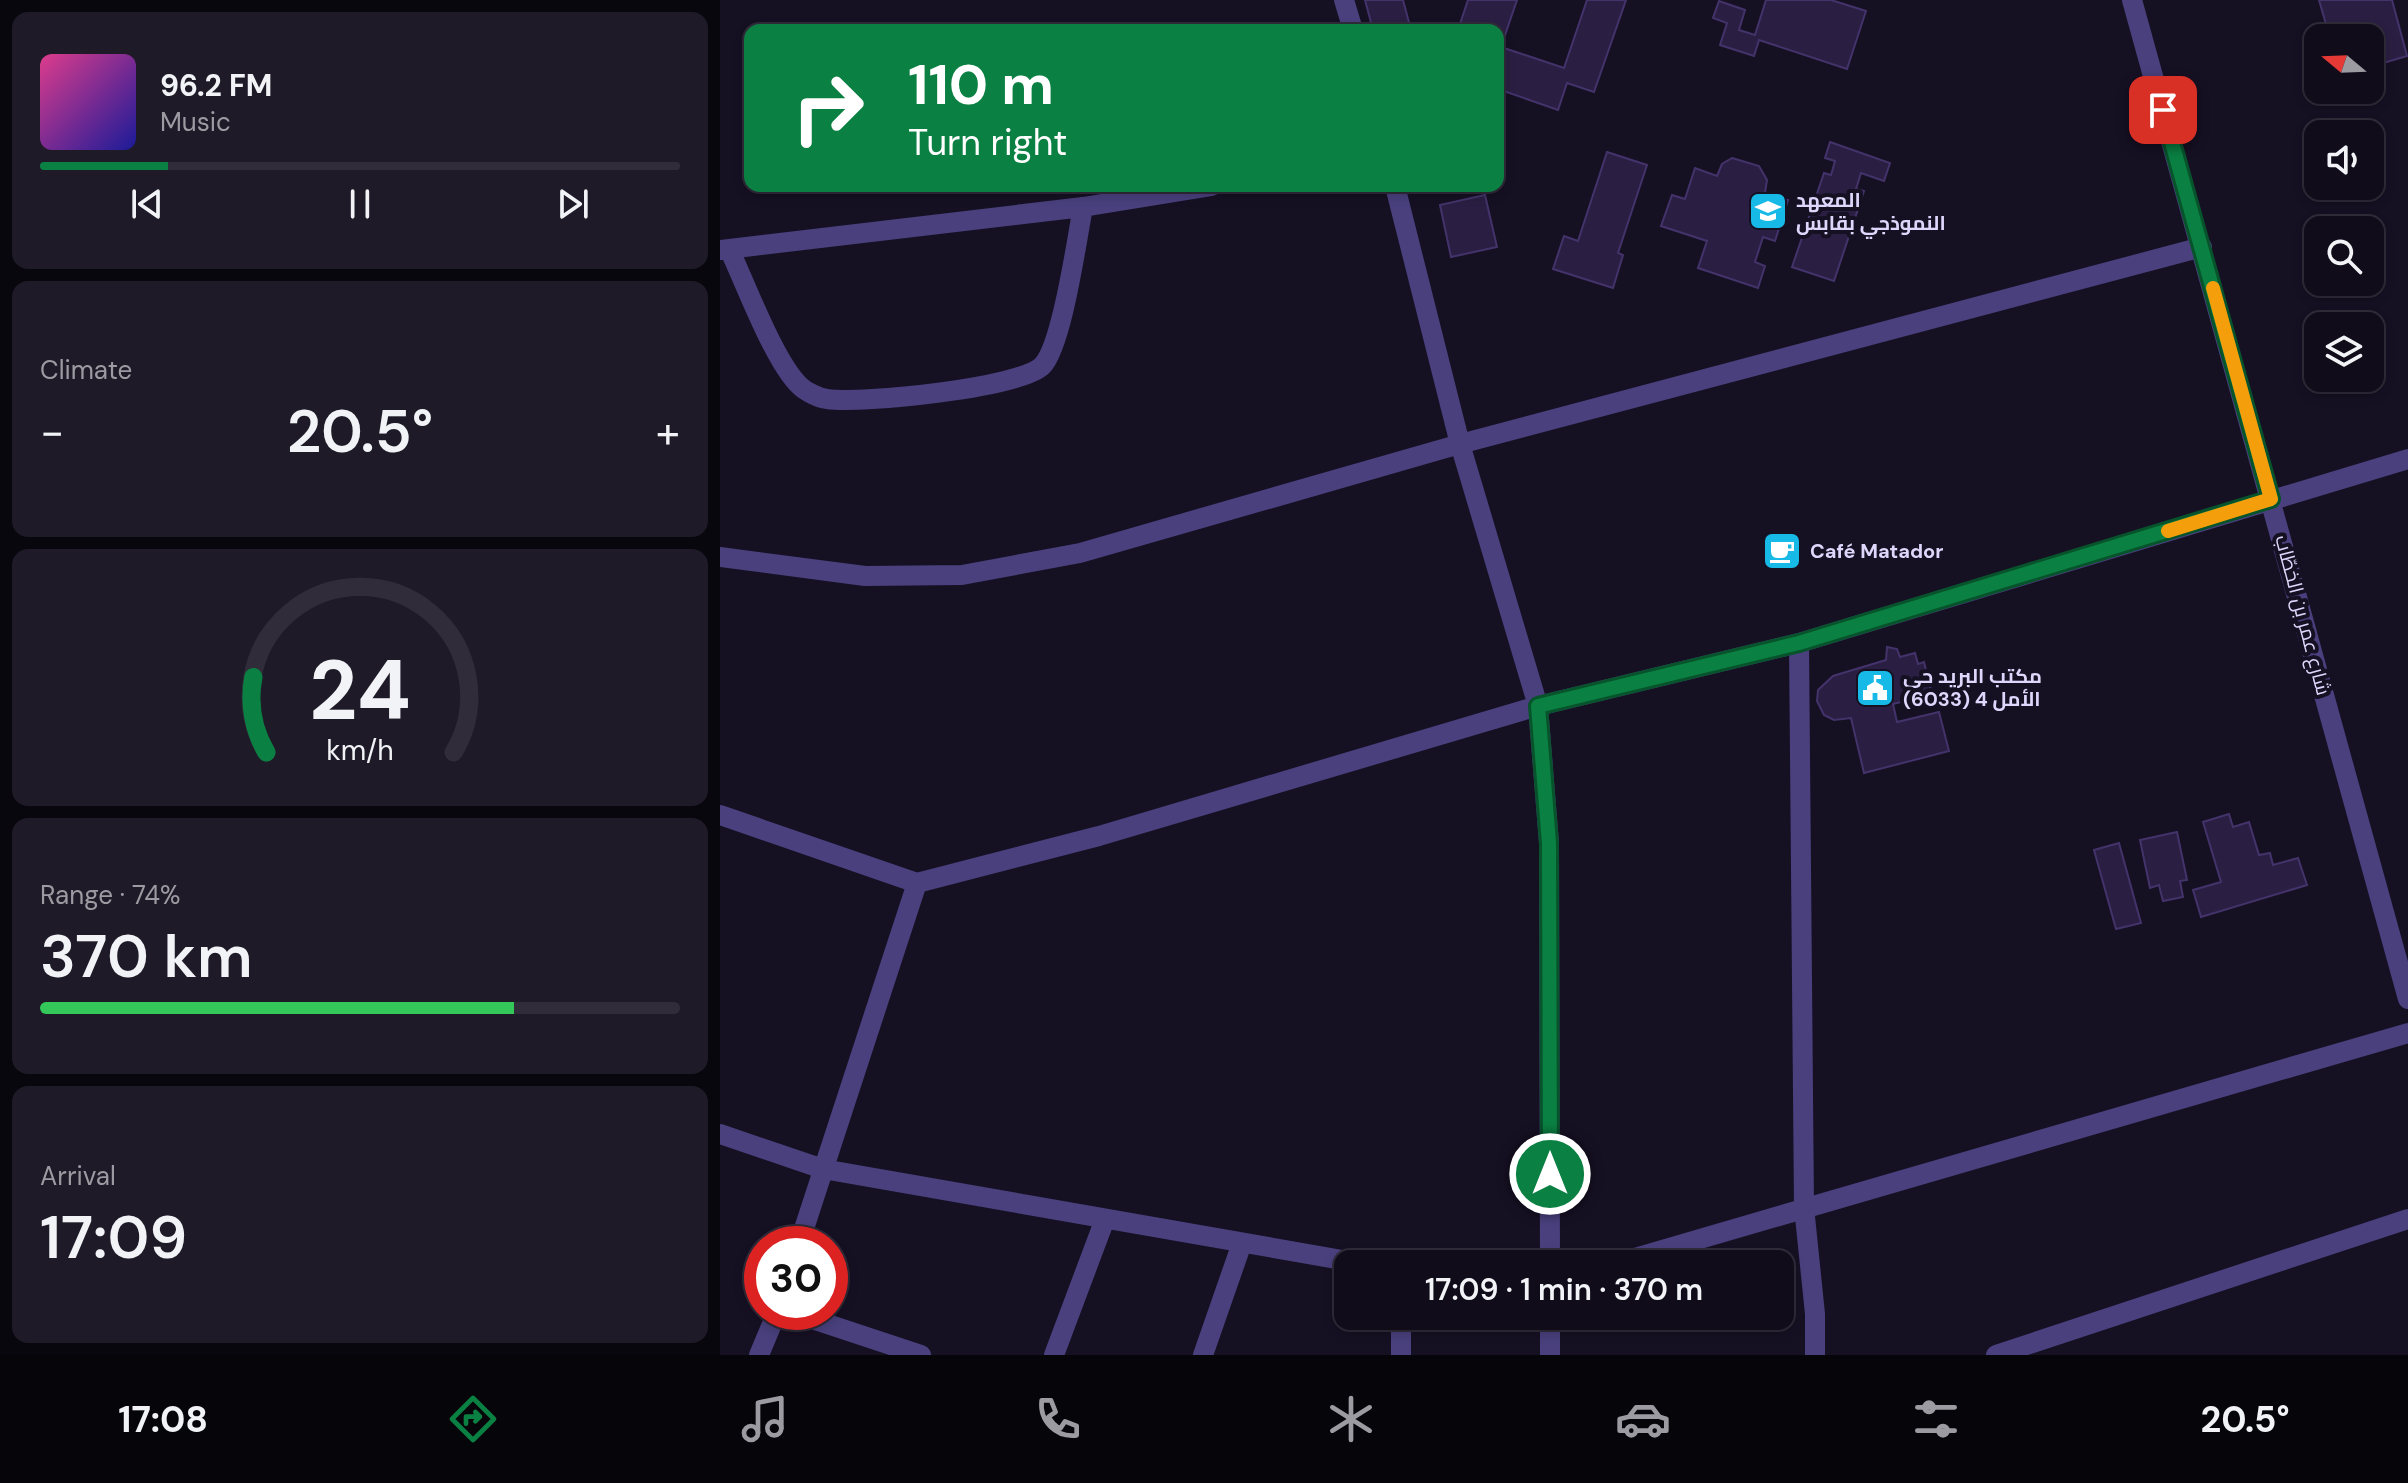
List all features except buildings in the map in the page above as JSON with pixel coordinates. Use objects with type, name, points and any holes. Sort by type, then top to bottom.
[{"type":"street","points":[[1344,0],[1351,24]]},
{"type":"street","name":"شارع عمر بن الخطّاب","points":[[2132,0],[2408,999]]},
{"type":"street","points":[[1083,207],[1057,335],[1043,365],[1018,379],[983,386],[851,400],[824,399],[801,387],[785,366],[725,250],[1083,207],[1175,192]]},
{"type":"street","points":[[1397,192],[1460,444],[1538,706],[1549,843],[1550,1250]]},
{"type":"street","points":[[720,557],[865,576],[962,575],[1080,553],[1460,444],[2202,247]]},
{"type":"street","points":[[720,815],[917,883],[1099,836],[1538,706],[1799,643],[2408,459]]},
{"type":"street","points":[[1799,643],[1804,1207],[1815,1314],[1815,1355]]},
{"type":"street","points":[[805,1226],[917,883]]},
{"type":"street","points":[[1661,1250],[2408,1033]]},
{"type":"street","points":[[720,1134],[823,1169],[1334,1259]]},
{"type":"street","points":[[1054,1355],[1105,1219]]},
{"type":"street","points":[[1996,1355],[2408,1219]]},
{"type":"street","points":[[1203,1355],[1242,1243]]},
{"type":"street","points":[[759,1355],[769,1330]]},
{"type":"street","points":[[845,1330],[921,1355]]},
{"type":"street","points":[[1401,1330],[1401,1355]]},
{"type":"street","points":[[1550,1330],[1550,1355]]},
{"type":"slow traffic","points":[[2168,531],[2271,499],[2213,288]]},
{"type":"place","name":"المعهد النموذجي بقابس","points":[[1768,211]]},
{"type":"place","name":"Café Matador","points":[[1782,551]]},
{"type":"place","name":"مكتب البريد حي الأمل 4 (6033)","points":[[1875,688]]},
{"type":"route","points":[[1550,1174],[1549,843],[1538,706],[1799,643],[2271,499],[2163,110]]}]
